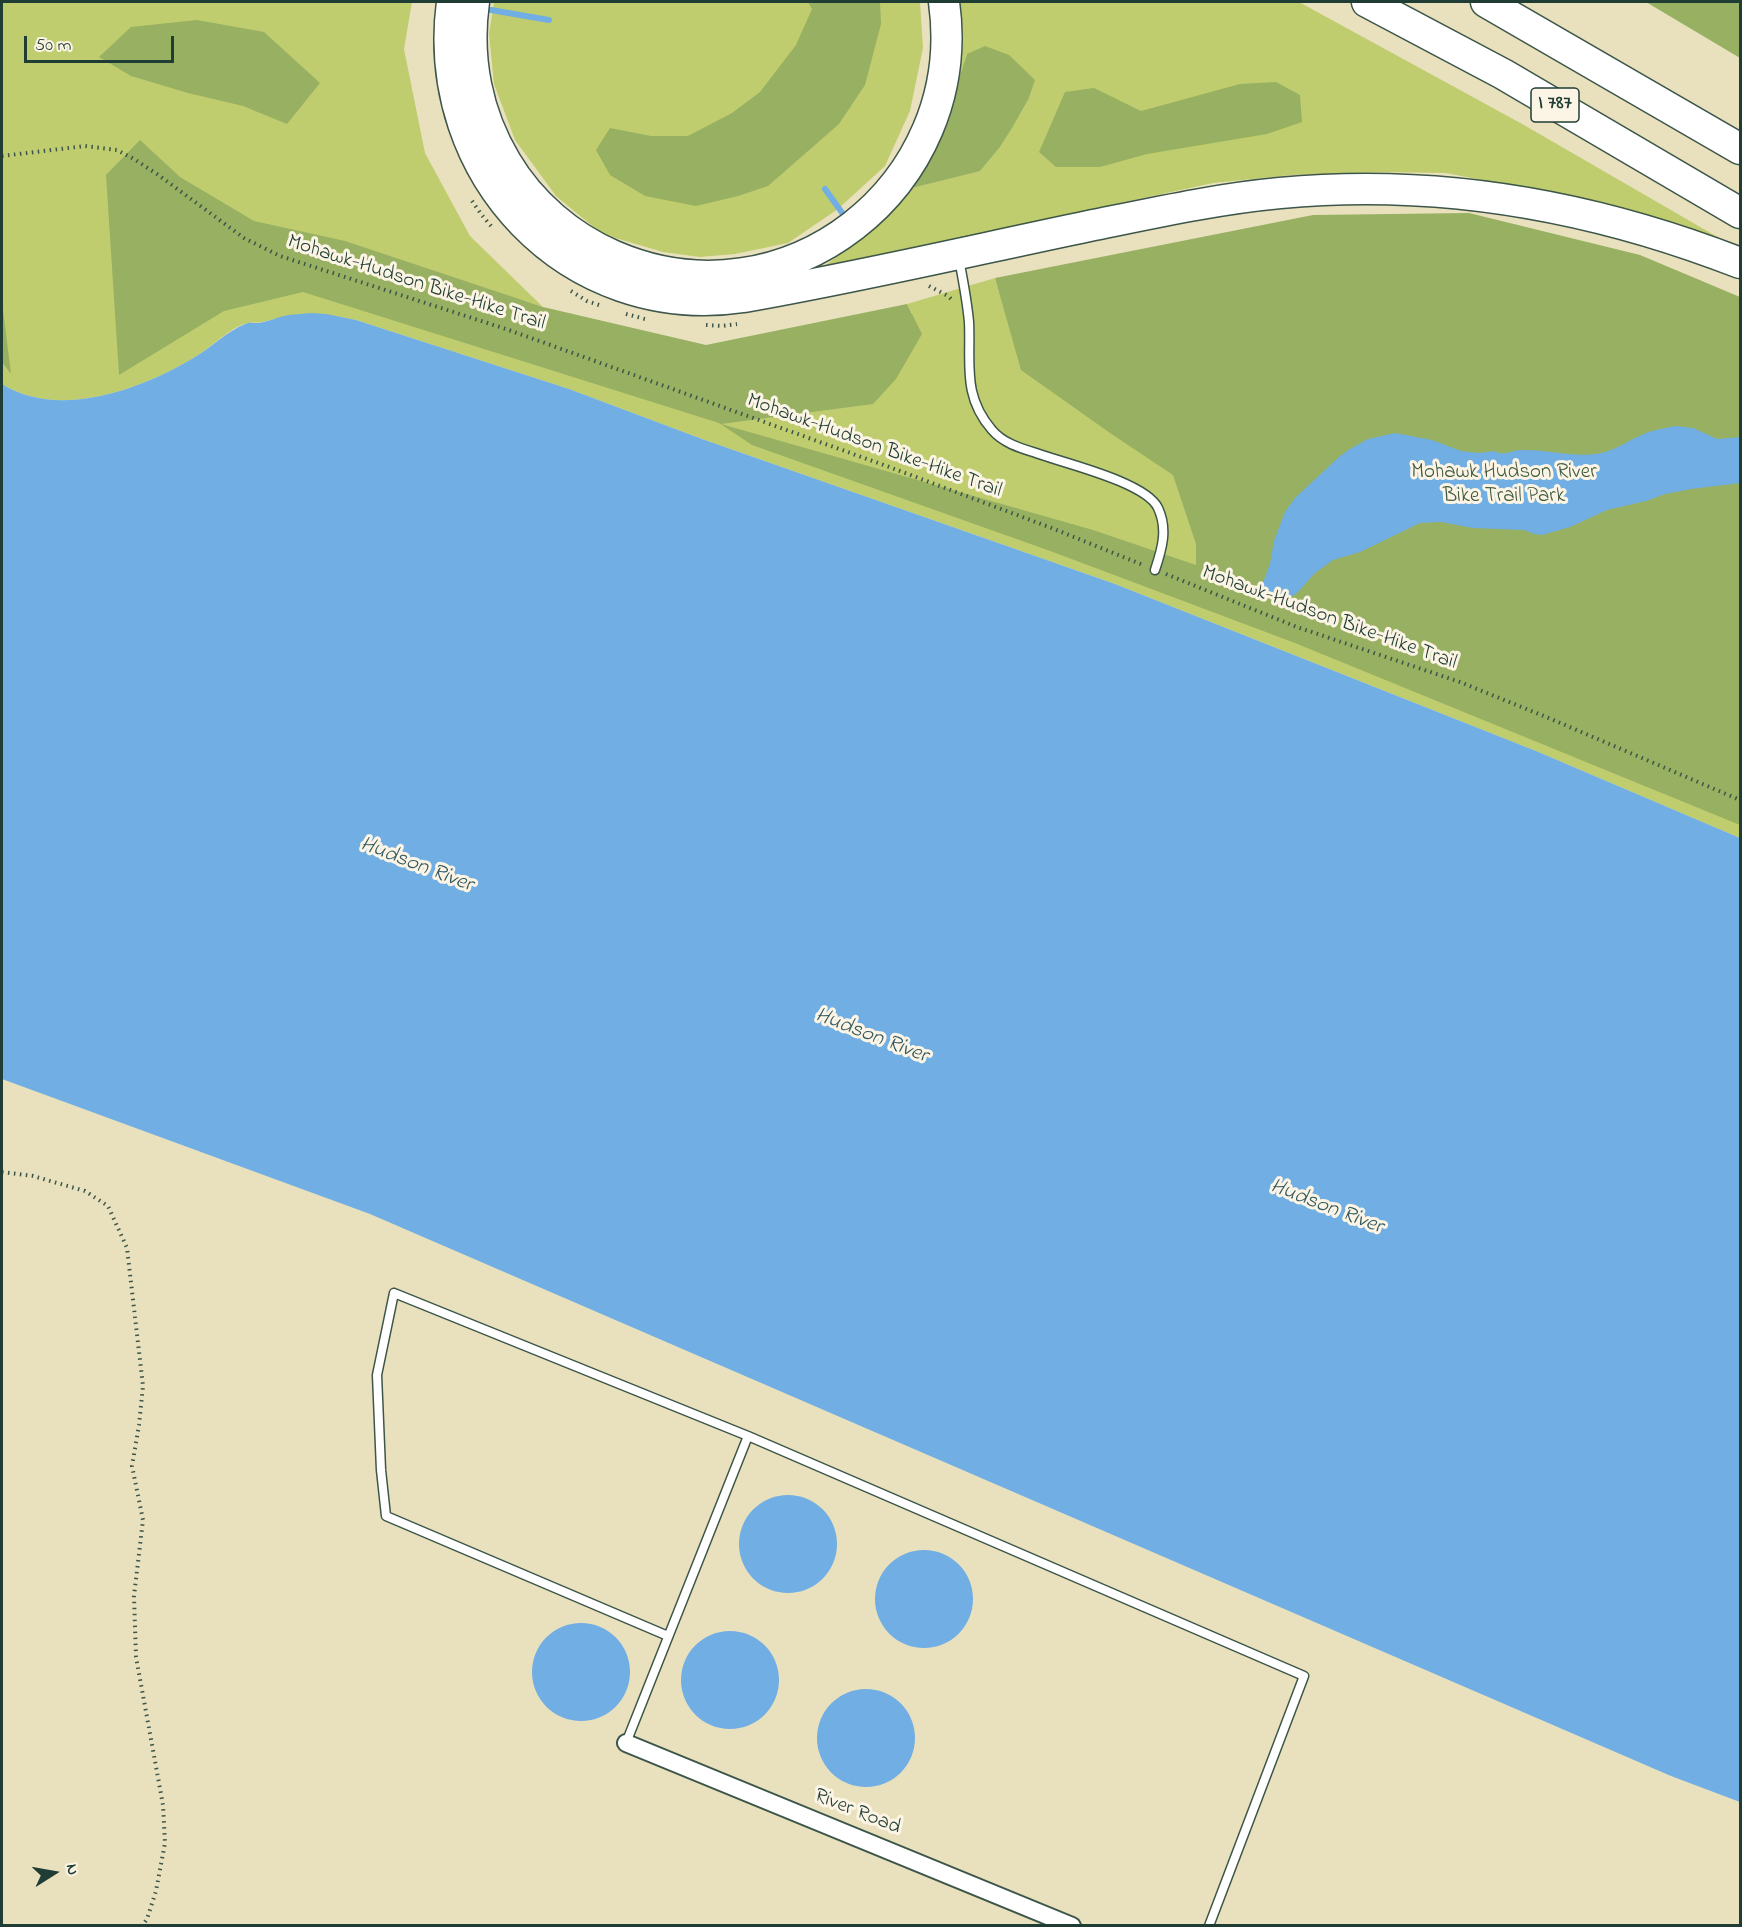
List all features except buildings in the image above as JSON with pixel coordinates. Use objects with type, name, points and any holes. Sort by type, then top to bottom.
[{"type":"highway","points":[[452,2],[449,62],[459,115],[472,149],[489,181],[508,207],[530,230],[557,252],[587,270],[616,283],[650,294],[690,300],[728,300],[1194,204],[1323,190],[1395,189],[1486,196],[1565,209],[1644,229],[1740,263]]},
{"type":"highway","points":[[474,2],[471,45],[474,77],[481,108],[494,142],[514,175],[529,193],[561,224],[585,241],[610,254],[654,270],[684,275],[712,276],[770,267],[808,254],[854,226],[888,195],[916,154],[936,106],[946,52],[944,2]]},
{"type":"highway","name":"I 787","points":[[1367,2],[1503,74],[1740,213]]},
{"type":"highway","name":"I 787","points":[[1486,2],[1740,149]]},
{"type":"street","name":"River Road","points":[[626,1743],[1072,1926]]},
{"type":"lane","points":[[958,253],[967,306],[969,379],[980,411],[993,431],[1010,444],[1119,481],[1148,495],[1158,506],[1164,527],[1163,545],[1155,570]]},
{"type":"lane","points":[[668,1636],[386,1516],[381,1470],[377,1375],[394,1293],[748,1436],[1304,1676],[1209,1926]]},
{"type":"lane","points":[[626,1743],[748,1436]]},
{"type":"path","name":"Mohawk-Hudson Bike-Hike Trail","points":[[2,156],[85,146],[117,150],[157,174],[244,238],[280,256],[517,333],[892,468],[1049,527],[1297,627],[1460,682],[1740,800]]},
{"type":"path","points":[[2,1172],[33,1176],[85,1191],[108,1206],[127,1248],[143,1386],[132,1466],[143,1520],[134,1596],[136,1657],[163,1805],[165,1843],[156,1891],[147,1919],[142,1926]]},
{"type":"green space","name":"Mohawk Hudson River Bike Trail Park","points":[[2,2],[412,2],[404,49],[425,153],[470,236],[543,307],[515,298],[693,368],[912,313],[907,304],[995,278],[999,292],[1740,308],[1740,838],[1536,751],[1115,584],[702,439],[569,389],[356,320],[309,314],[241,325],[174,369],[151,380],[100,396],[74,400],[48,399],[24,394],[2,384]]},
{"type":"green space","points":[[494,2],[920,2],[923,48],[910,111],[885,166],[838,209],[788,243],[735,254],[700,257],[663,252],[602,234],[556,196],[515,140],[494,84],[489,34]]},
{"type":"green space","points":[[808,2],[880,2],[881,24],[865,85],[839,124],[768,186],[696,206],[645,196],[610,175],[596,150],[610,128],[651,136],[688,136],[732,113],[760,92],[796,45],[812,9]]},
{"type":"green space","points":[[956,2],[1299,2],[1524,125],[1740,250],[1594,202],[1446,173],[1379,172],[1292,175],[1213,183],[823,267],[884,220],[912,188],[980,170],[1000,147],[1028,100],[967,54],[954,94],[960,19]]},
{"type":"green space","points":[[1646,2],[1740,2],[1740,58]]},
{"type":"green space","points":[[197,20],[264,32],[320,83],[287,124],[243,106],[131,76],[99,57],[131,27]]},
{"type":"green space","points":[[985,46],[1009,55],[1035,80],[1028,100],[1000,147],[980,171],[912,188],[950,106],[967,54]]},
{"type":"green space","points":[[1276,82],[1300,95],[1302,122],[1267,134],[1147,154],[1100,167],[1056,167],[1039,152],[1065,92],[1094,88],[1141,111],[1240,84]]},
{"type":"green space","name":"Mohawk Hudson River Bike Trail Park","points":[[140,140],[180,177],[254,221],[345,241],[543,307],[706,345],[907,304],[922,334],[896,379],[873,404],[721,424],[1093,530],[1196,565],[1196,544],[1173,475],[1021,370],[995,278],[1313,215],[1469,213],[1640,255],[1740,297],[1740,825],[1295,643],[1053,552],[752,445],[719,423],[303,292],[224,311],[119,375],[106,175]]},
{"type":"green space","points":[[2,302],[11,374],[2,362]]},
{"type":"water","name":"Hudson River","points":[[312,313],[356,320],[569,389],[702,439],[1115,584],[1536,751],[1740,838],[1740,1802],[1671,1776],[370,1214],[2,1079],[2,384],[24,394],[48,399],[74,400],[100,396],[151,380],[174,369],[247,323],[287,315]]},
{"type":"water","points":[[1675,426],[1693,428],[1717,439],[1740,437],[1740,483],[1665,494],[1607,510],[1570,527],[1542,535],[1524,530],[1473,528],[1441,522],[1420,523],[1360,552],[1333,560],[1315,573],[1298,592],[1283,603],[1264,596],[1264,580],[1270,564],[1274,541],[1285,512],[1295,498],[1340,456],[1368,439],[1395,433],[1432,440],[1461,451],[1478,453],[1530,450],[1586,455],[1604,452],[1655,430]]},
{"type":"water","points":[[788,1495],[807,1499],[823,1509],[833,1525],[837,1544],[833,1563],[823,1579],[807,1589],[788,1593],[769,1589],[753,1579],[743,1563],[739,1544],[743,1525],[753,1509],[769,1499]]},
{"type":"water","points":[[924,1550],[943,1554],[959,1564],[969,1580],[973,1599],[969,1618],[959,1634],[943,1644],[924,1648],[905,1644],[889,1634],[879,1618],[875,1599],[879,1580],[889,1564],[905,1554]]},
{"type":"water","points":[[581,1623],[600,1627],[616,1637],[626,1653],[630,1672],[626,1691],[616,1707],[600,1717],[581,1721],[562,1717],[546,1707],[536,1691],[532,1672],[536,1653],[546,1637],[562,1627]]},
{"type":"water","points":[[730,1631],[749,1635],[765,1645],[775,1661],[779,1680],[775,1699],[765,1715],[749,1725],[730,1729],[711,1725],[695,1715],[685,1699],[681,1680],[685,1661],[695,1645],[711,1635]]},
{"type":"water","points":[[866,1689],[885,1693],[901,1703],[911,1719],[915,1738],[911,1757],[901,1773],[885,1783],[866,1787],[847,1783],[831,1773],[821,1757],[817,1738],[821,1719],[831,1703],[847,1693]]},
{"type":"waterway","points":[[491,10],[549,20]]},
{"type":"waterway","points":[[825,189],[843,214]]}]
